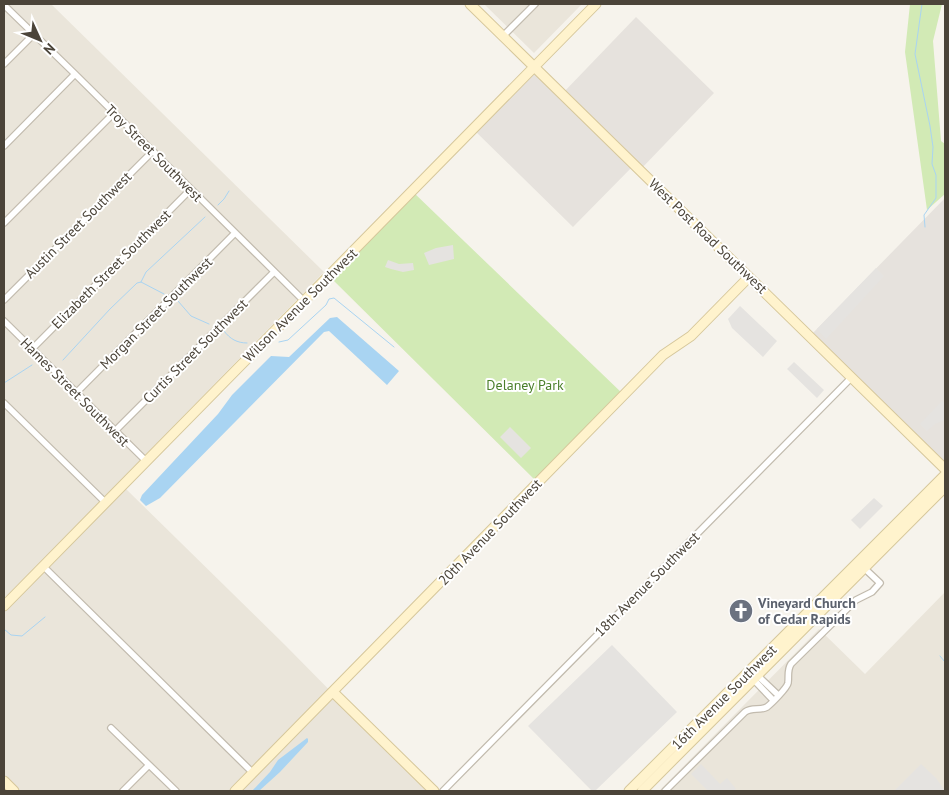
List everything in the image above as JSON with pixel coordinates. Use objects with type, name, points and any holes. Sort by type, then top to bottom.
[{"type":"street","name":"West Post Road Southwest","points":[[470,4],[945,469]]},
{"type":"street","name":"Wilson Avenue Southwest","points":[[4,606],[596,4]]},
{"type":"street","points":[[503,36],[532,5]]},
{"type":"street","name":"Troy Street Southwest","points":[[4,6],[304,301]]},
{"type":"street","points":[[4,64],[34,34]]},
{"type":"street","points":[[4,146],[75,74]]},
{"type":"street","points":[[4,223],[114,113]]},
{"type":"street","name":"Austin Street Southwest","points":[[4,300],[153,151]]},
{"type":"street","name":"Elizabeth Street Southwest","points":[[32,349],[191,189]]},
{"type":"street","name":"Morgan Street Southwest","points":[[76,393],[236,233]]},
{"type":"street","name":"Curtis Street Southwest","points":[[115,431],[274,272]]},
{"type":"street","name":"20th Avenue Southwest","points":[[235,791],[663,356],[691,336],[749,277]]},
{"type":"street","name":"Hames Street Southwest","points":[[4,322],[146,462]]},
{"type":"street","name":"18th Avenue Southwest","points":[[443,791],[852,377]]},
{"type":"street","points":[[4,403],[106,502]]},
{"type":"street","name":"16th Avenue Southwest","points":[[642,791],[861,565],[945,475]]},
{"type":"street","name":"16th Avenue Southwest","points":[[861,565],[945,487]]},
{"type":"street","points":[[665,791],[745,712],[767,707],[787,686],[788,668],[791,664],[856,600],[872,592],[880,584],[861,565]]},
{"type":"street","points":[[43,566],[253,773]]},
{"type":"street","points":[[753,676],[778,695]]},
{"type":"street","points":[[753,676],[773,700]]},
{"type":"street","name":"16th Avenue Southwest","points":[[629,791],[753,676]]},
{"type":"street","points":[[333,692],[434,791]]},
{"type":"street","points":[[111,728],[176,791]]},
{"type":"street","points":[[123,791],[149,765]]},
{"type":"street","points":[[4,781],[14,791]]},
{"type":"shaded area","points":[[4,4],[51,4],[324,272],[102,499],[109,506],[126,489],[286,646],[429,791],[4,791]]},
{"type":"shaded area","points":[[484,4],[582,4],[534,53]]},
{"type":"shaded area","points":[[636,17],[714,93],[640,170],[634,165],[573,227],[473,129],[534,67],[562,94]]},
{"type":"shaded area","points":[[945,198],[945,469],[810,336]]},
{"type":"shaded area","points":[[453,245],[454,259],[429,265],[424,253],[436,248]]},
{"type":"shaded area","points":[[388,260],[399,264],[413,263],[414,270],[403,272],[385,267]]},
{"type":"shaded area","points":[[876,268],[884,276],[826,339],[817,329]]},
{"type":"shaded area","points":[[740,306],[777,341],[763,357],[732,328],[728,319]]},
{"type":"shaded area","points":[[794,362],[824,390],[817,398],[787,369]]},
{"type":"shaded area","points":[[942,401],[945,403],[945,420],[935,424],[927,431],[920,424]]},
{"type":"shaded area","points":[[510,427],[531,448],[521,458],[500,437]]},
{"type":"shaded area","points":[[874,498],[883,506],[860,529],[851,520]]},
{"type":"shaded area","points":[[945,592],[945,791],[659,791],[819,629],[865,674]]},
{"type":"shaded area","points":[[612,645],[677,712],[595,791],[592,791],[528,726]]},
{"type":"shaded area","points":[[701,764],[720,784],[727,778],[736,789],[733,791],[708,791],[691,774]]},
{"type":"shaded area","points":[[921,764],[936,778],[945,791],[894,791]]},
{"type":"green space","points":[[910,4],[942,4],[933,41],[941,141],[945,144],[945,194],[927,210],[905,52]]},
{"type":"green space","name":"Delaney Park","points":[[412,191],[624,395],[538,483],[333,280],[363,241]]},
{"type":"water","points":[[337,317],[399,371],[387,385],[329,331],[324,332],[160,498],[146,506],[140,500],[142,495],[218,414],[232,395],[271,356],[289,357],[330,318]]},
{"type":"water","points":[[307,738],[308,742],[280,772],[259,791],[252,791],[270,772],[278,760]]},
{"type":"waterway","points":[[922,4],[915,54],[930,126],[933,147],[932,164],[936,175],[936,198],[924,215],[925,227]]},
{"type":"waterway","points":[[218,205],[229,191]]},
{"type":"waterway","points":[[141,282],[146,272],[205,217]]},
{"type":"waterway","points":[[63,360],[137,283],[141,282],[164,294]]},
{"type":"waterway","points":[[279,342],[288,340],[326,305],[329,299],[334,298],[394,347]]},
{"type":"waterway","points":[[178,301],[191,316],[209,324]]},
{"type":"waterway","points":[[224,331],[234,340],[247,343]]},
{"type":"waterway","points":[[4,383],[32,365]]},
{"type":"waterway","points":[[4,629],[11,635],[22,636],[45,617]]},
{"type":"waterway","points":[[940,656],[945,662]]},
{"type":"place","name":"Vineyard Church of Cedar Rapids","points":[[741,611]]}]
